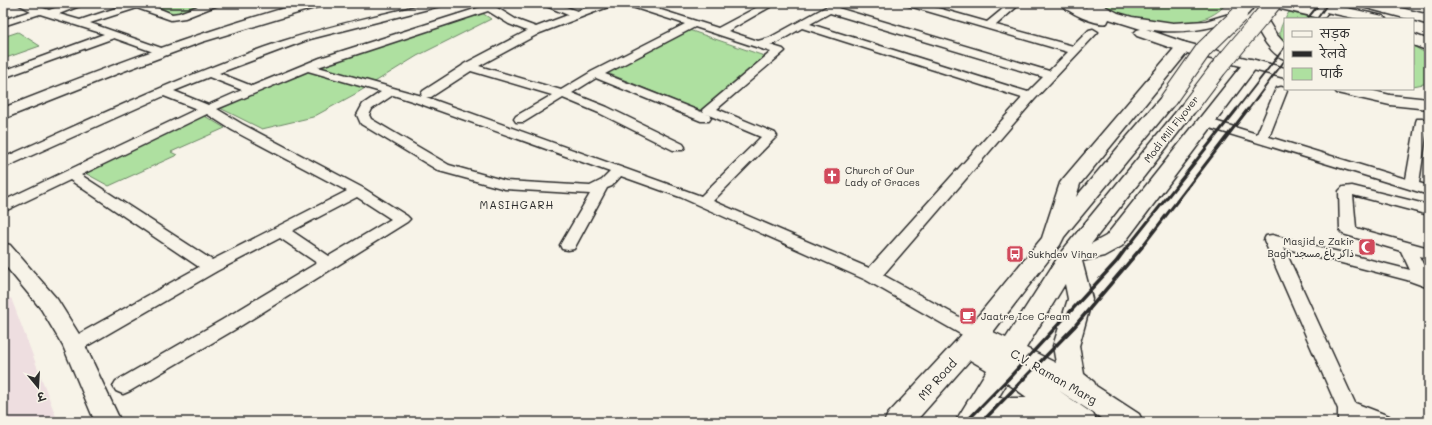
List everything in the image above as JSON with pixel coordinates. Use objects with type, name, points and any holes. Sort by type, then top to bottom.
[{"type":"main road","points":[[1067,3],[1094,18],[1182,47],[1284,73]]},
{"type":"main road","points":[[1089,3],[1102,11],[1124,20],[1164,27],[1201,26],[1239,15]]},
{"type":"main road","name":"Modi Mill Flyover","points":[[1052,240],[1168,100],[1204,49],[1239,15],[1249,3]]},
{"type":"main road","points":[[1273,3],[1340,18]]},
{"type":"main road","name":"Modi Mill Flyover","points":[[1007,359],[1070,256],[1218,69],[1273,3]]},
{"type":"main road","points":[[1305,3],[1373,18]]},
{"type":"main road","points":[[1364,3],[1429,20]]},
{"type":"main road","points":[[1260,19],[1269,36],[1284,53]]},
{"type":"main road","points":[[1414,28],[1422,38]]},
{"type":"main road","points":[[1052,240],[1070,183],[1182,47]]},
{"type":"main road","points":[[1091,396],[1071,379],[1066,346],[1080,299],[1070,256],[1096,251],[1114,241],[1250,64]]},
{"type":"main road","points":[[1347,90],[1383,98],[1429,104]]},
{"type":"main road","points":[[1387,90],[1412,93],[1429,93]]},
{"type":"main road","name":"MP Road","points":[[898,422],[972,341],[1052,240]]},
{"type":"main road","name":"C.V. Raman Marg","points":[[972,341],[1007,359],[1091,396],[1129,422]]},
{"type":"main road","points":[[970,422],[1007,359]]},
{"type":"main road","name":"C.V. Raman Marg","points":[[1007,359],[1077,418]]},
{"type":"main road","points":[[970,422],[978,411],[1008,408],[1077,418]]},
{"type":"street","points":[[21,3],[163,52]]},
{"type":"street","points":[[3,23],[79,3]]},
{"type":"street","points":[[81,24],[139,4],[171,17],[181,16],[216,3]]},
{"type":"street","points":[[3,114],[163,52],[254,21],[317,3]]},
{"type":"street","points":[[3,163],[210,72],[263,51],[441,3]]},
{"type":"street","points":[[547,3],[578,15]]},
{"type":"street","points":[[427,94],[468,66],[536,31],[610,3]]},
{"type":"street","points":[[629,3],[779,51],[708,110],[770,136],[703,202]]},
{"type":"street","points":[[719,32],[772,3]]},
{"type":"street","points":[[758,44],[772,41],[840,3]]},
{"type":"street","points":[[909,3],[1074,50]]},
{"type":"street","points":[[989,25],[1016,3]]},
{"type":"street","points":[[3,207],[208,109],[307,67],[485,6],[513,22],[536,31]]},
{"type":"street","points":[[829,9],[1050,75]]},
{"type":"street","points":[[520,119],[596,74],[694,24]]},
{"type":"street","points":[[803,25],[1030,97]]},
{"type":"street","points":[[872,276],[1050,75],[1094,32]]},
{"type":"street","points":[[3,75],[114,34]]},
{"type":"street","points":[[468,66],[563,94],[603,110],[678,147]]},
{"type":"street","points":[[307,67],[391,91],[619,170],[703,202],[872,276],[972,341]]},
{"type":"street","points":[[210,72],[252,90]]},
{"type":"street","points":[[596,74],[705,118]]},
{"type":"street","points":[[391,91],[367,107],[363,115],[366,121],[444,168],[476,178],[520,187],[578,190],[593,190],[601,187]]},
{"type":"street","points":[[1261,140],[1281,91]]},
{"type":"street","points":[[122,386],[228,325],[402,219],[358,190],[237,127],[208,109],[165,92]]},
{"type":"street","points":[[1205,122],[1429,191]]},
{"type":"street","points":[[1412,185],[1422,122]]},
{"type":"street","points":[[568,244],[601,187],[619,170]]},
{"type":"street","points":[[72,175],[211,267]]},
{"type":"street","points":[[74,345],[211,267],[358,190]]},
{"type":"street","points":[[1429,210],[1352,190],[1346,191],[1348,231],[1408,248],[1429,252]]},
{"type":"street","points":[[281,230],[328,263]]},
{"type":"street","points":[[1382,422],[1348,416],[1272,240],[1412,276],[1429,282]]},
{"type":"street","points":[[1408,248],[1416,267],[1429,274]]},
{"type":"street","points":[[3,250],[49,304],[74,345],[108,422]]},
{"type":"shaded area","points":[[11,298],[58,422],[3,422],[3,302]]},
{"type":"green space","points":[[140,3],[211,3],[175,16]]},
{"type":"green space","points":[[1098,3],[1227,3],[1214,14],[1199,20],[1182,23],[1164,23],[1146,21],[1129,16]]},
{"type":"green space","points":[[1289,12],[1314,18],[1286,18]]},
{"type":"green space","points":[[482,13],[491,19],[417,56],[357,93],[313,117],[262,129],[220,108],[331,61]]},
{"type":"green space","points":[[1284,21],[1284,43],[1280,36]]},
{"type":"green space","points":[[689,30],[770,58],[707,114],[605,72]]},
{"type":"green space","points":[[18,32],[40,46],[3,59],[3,37]]},
{"type":"green space","points":[[1414,47],[1429,55],[1429,83],[1414,86]]},
{"type":"green space","points":[[203,115],[225,128],[171,152],[177,155],[109,186],[85,173]]},
{"type":"railway","points":[[1308,18],[1320,3]]},
{"type":"railway","points":[[1318,18],[1328,3]]},
{"type":"railway","points":[[1236,110],[1284,48]]},
{"type":"railway","points":[[1248,110],[1284,61]]},
{"type":"railway","points":[[1127,248],[1237,109]]},
{"type":"railway","points":[[1141,248],[1248,109]]},
{"type":"railway","points":[[966,422],[1008,379],[1116,262],[1127,247]]},
{"type":"railway","points":[[982,422],[1074,327],[1142,247]]},
{"type":"place","name":"Church of Our Lady of Graces","points":[[832,176]]},
{"type":"place","name":"Masjid e Zakir Bagh ذاکر باغ مسجد","points":[[1367,247]]},
{"type":"place","name":"Sukhdev Vihar","points":[[1015,254]]},
{"type":"place","name":"Jaatre Ice Cream","points":[[968,316]]},
{"type":"district","name":"MASIHGARH","points":[[517,204]]}]
